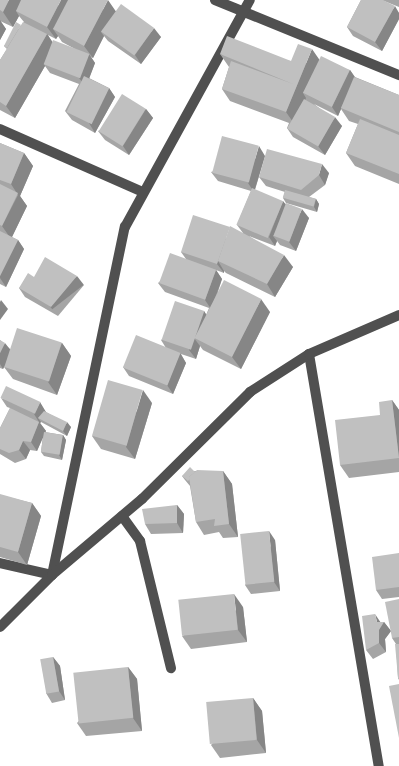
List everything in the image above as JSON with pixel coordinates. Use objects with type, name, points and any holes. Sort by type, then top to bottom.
[{"type":"street","points":[[215,0],[399,75]]},
{"type":"street","points":[[52,575],[125,226],[250,0]]},
{"type":"street","points":[[0,129],[143,192]]},
{"type":"street","points":[[0,627],[52,575],[122,516],[250,392],[309,354],[399,316]]},
{"type":"street","points":[[309,354],[379,766]]},
{"type":"street","points":[[122,516],[140,541],[170,668]]},
{"type":"street","points":[[0,563],[52,575]]},
{"type":"building","points":[[0,0],[9,0],[3,12],[0,10]]},
{"type":"building","points":[[21,0],[61,0],[47,27],[16,11]]},
{"type":"building","points":[[68,0],[108,0],[84,46],[53,29]]},
{"type":"building","points":[[361,0],[383,0],[395,6],[375,42],[347,27]]},
{"type":"building","points":[[121,4],[154,28],[134,56],[101,32]]},
{"type":"building","points":[[16,22],[21,25],[7,48],[4,46]]},
{"type":"building","points":[[23,22],[47,34],[6,106],[0,102],[0,60]]},
{"type":"building","points":[[227,36],[291,61],[298,44],[312,49],[286,112],[222,89],[231,61],[293,84],[220,54]]},
{"type":"building","points":[[53,40],[89,54],[80,78],[44,64]]},
{"type":"building","points":[[321,56],[350,70],[332,107],[303,93]]},
{"type":"building","points":[[84,76],[109,88],[92,124],[66,112]]},
{"type":"building","points":[[354,77],[399,95],[399,132],[341,108]]},
{"type":"building","points":[[122,94],[146,109],[122,146],[99,131]]},
{"type":"building","points":[[304,99],[335,117],[318,146],[287,128]]},
{"type":"building","points":[[360,119],[399,135],[399,174],[346,153]]},
{"type":"building","points":[[222,136],[259,146],[249,183],[212,173]]},
{"type":"building","points":[[0,143],[24,153],[11,184],[0,180]]},
{"type":"building","points":[[267,149],[322,164],[319,175],[301,190],[259,177]]},
{"type":"building","points":[[0,184],[18,193],[2,226],[0,225]]},
{"type":"building","points":[[252,188],[283,201],[268,238],[236,225]]},
{"type":"building","points":[[285,190],[316,199],[314,207],[283,198]]},
{"type":"building","points":[[286,203],[302,209],[289,242],[273,236]]},
{"type":"building","points":[[193,215],[230,227],[217,264],[181,252]]},
{"type":"building","points":[[230,226],[284,255],[267,284],[218,261]]},
{"type":"building","points":[[0,231],[18,240],[0,276]]},
{"type":"building","points":[[170,253],[216,270],[205,300],[159,283]]},
{"type":"building","points":[[45,257],[77,276],[51,307],[19,288],[28,273],[34,277]]},
{"type":"building","points":[[224,280],[261,299],[232,357],[194,338]]},
{"type":"building","points":[[175,301],[204,311],[191,350],[162,340]]},
{"type":"building","points":[[17,328],[62,343],[49,382],[4,367]]},
{"type":"building","points":[[136,335],[181,353],[167,385],[123,367]]},
{"type":"building","points":[[0,340],[5,343],[0,353]]},
{"type":"building","points":[[108,380],[143,390],[127,446],[92,436]]},
{"type":"building","points":[[6,386],[40,402],[35,414],[1,398]]},
{"type":"building","points":[[392,400],[399,458],[340,465],[335,420],[380,415],[379,402]]},
{"type":"building","points":[[10,408],[39,422],[31,442],[23,441],[19,450],[9,453],[0,449],[0,428]]},
{"type":"building","points":[[44,411],[67,422],[63,431],[38,418]]},
{"type":"building","points":[[44,432],[63,435],[60,455],[41,452]]},
{"type":"building","points":[[190,467],[195,472],[189,477],[188,481],[182,476]]},
{"type":"building","points":[[197,470],[223,471],[229,524],[214,526],[215,519],[196,522],[189,477]]},
{"type":"building","points":[[0,494],[32,503],[18,552],[0,547]]},
{"type":"building","points":[[177,505],[177,523],[145,524],[142,509]]},
{"type":"building","points":[[269,531],[274,582],[245,585],[240,534]]},
{"type":"building","points":[[399,553],[399,587],[376,590],[372,557]]},
{"type":"building","points":[[234,594],[238,630],[182,636],[178,600]]},
{"type":"building","points":[[399,599],[399,637],[392,638],[385,602]]},
{"type":"building","points":[[375,614],[377,622],[384,622],[379,630],[379,643],[366,650],[362,616]]},
{"type":"building","points":[[395,644],[399,644],[399,678],[398,678]]},
{"type":"building","points":[[53,657],[59,691],[46,694],[40,659]]},
{"type":"building","points":[[128,667],[133,718],[79,723],[73,673]]},
{"type":"building","points":[[399,684],[399,738],[389,686]]},
{"type":"building","points":[[253,698],[257,740],[210,744],[206,702]]}]
